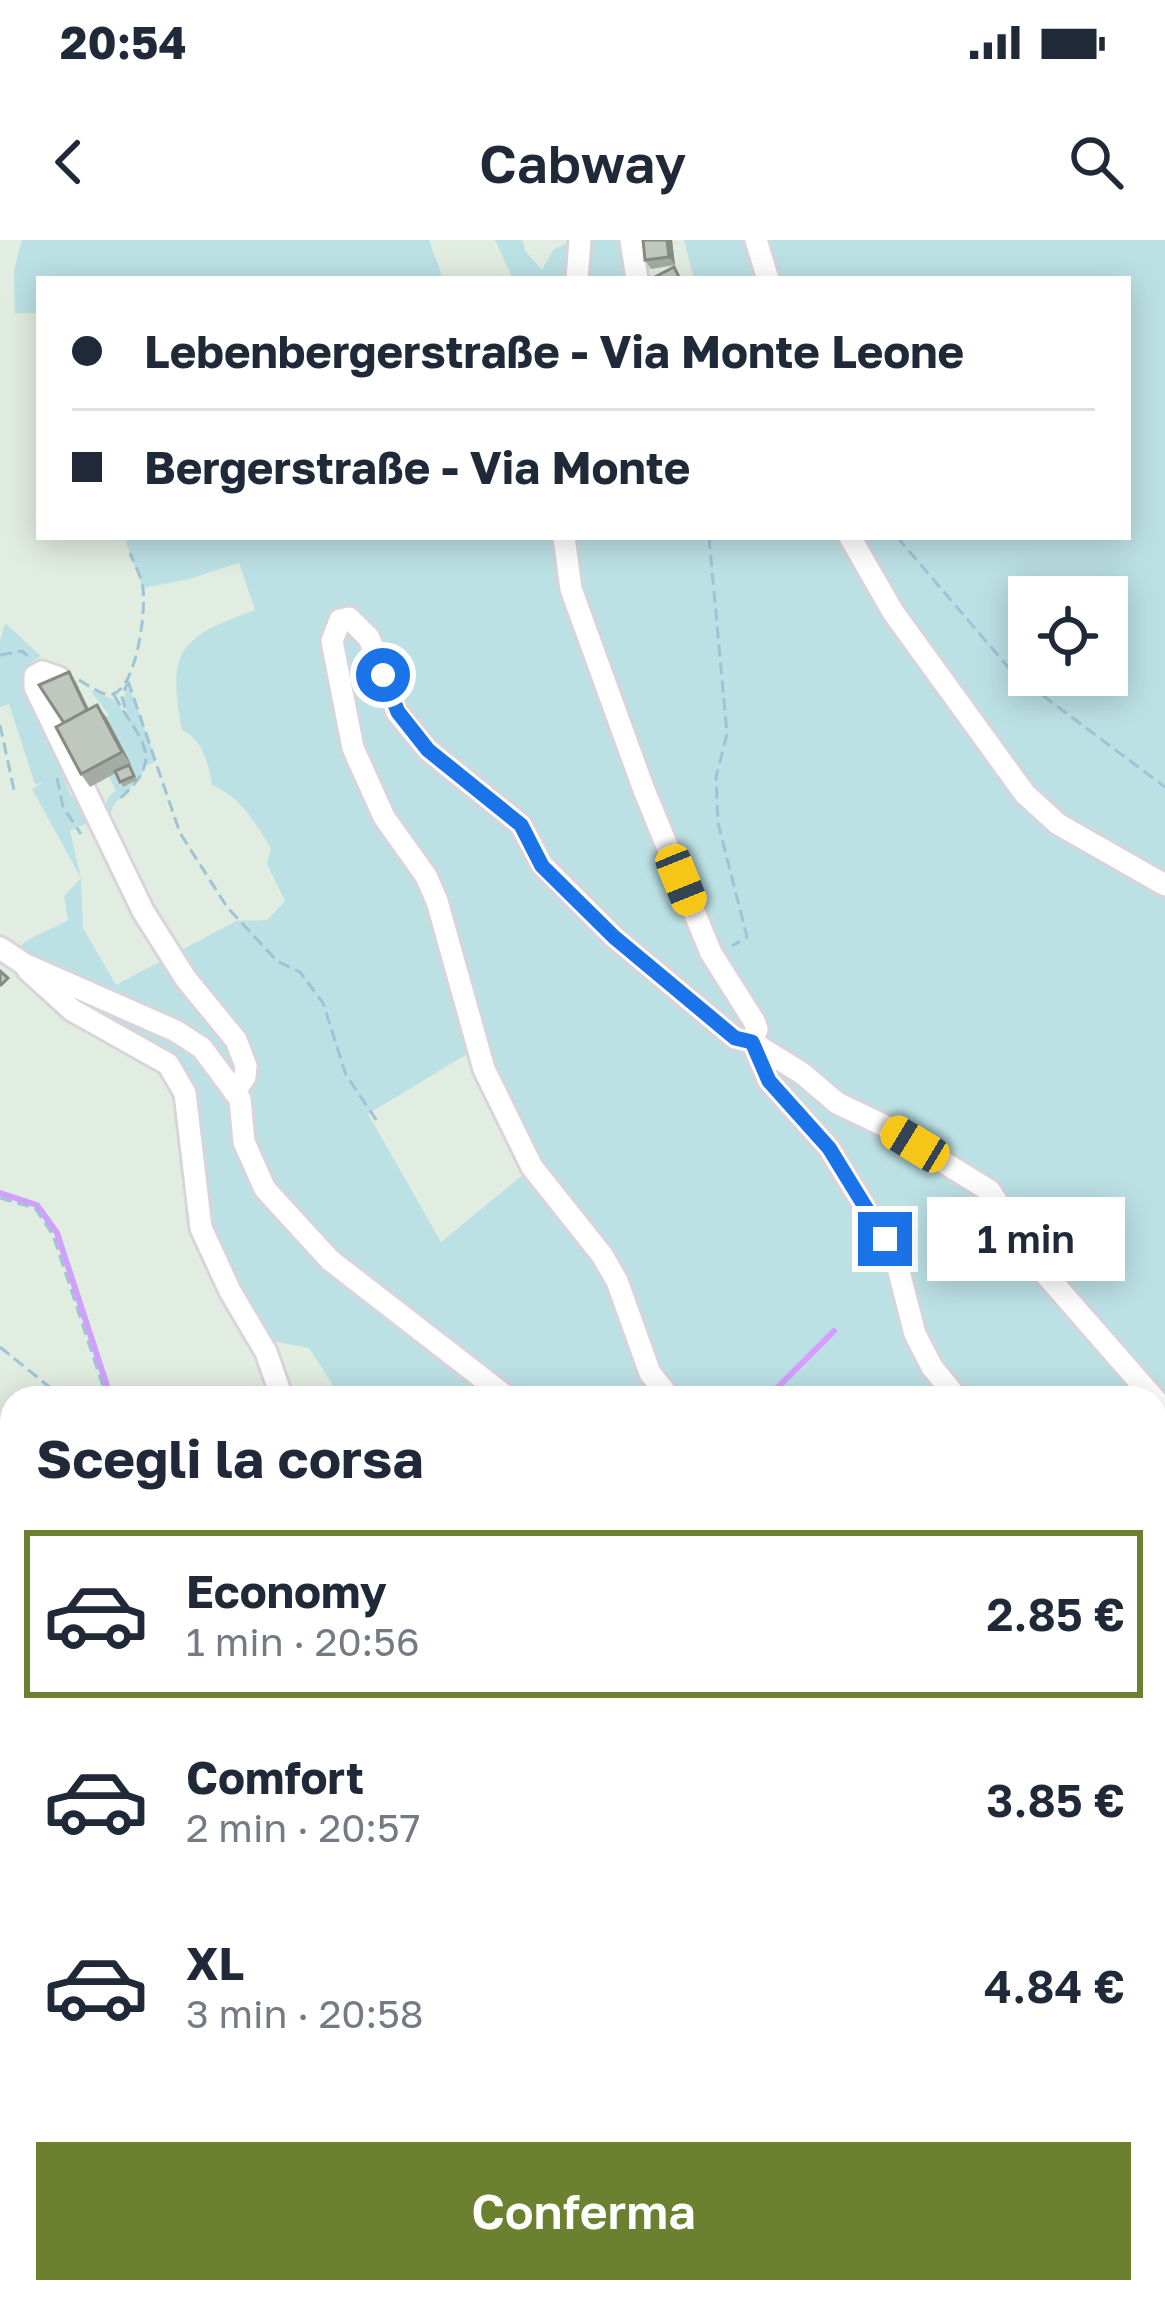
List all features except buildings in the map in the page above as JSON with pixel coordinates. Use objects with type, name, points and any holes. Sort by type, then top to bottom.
[{"type":"street","points":[[577,276],[580,240]]},
{"type":"street","points":[[631,240],[637,276]]},
{"type":"street","points":[[756,240],[767,276]]},
{"type":"street","points":[[564,540],[571,589],[644,790],[711,953],[754,1021],[757,1029],[752,1042],[769,1081],[829,1148],[895,1256],[915,1334],[947,1386]]},
{"type":"street","points":[[852,540],[892,612],[1025,794],[1058,824],[1165,885]]},
{"type":"street","points":[[660,1386],[650,1373],[610,1268],[532,1167],[484,1069],[437,901],[426,876],[384,817],[353,748],[332,641],[340,620],[349,617],[362,627],[398,712],[428,750],[521,825],[542,866],[614,937],[735,1038],[752,1042],[803,1074],[837,1103],[885,1126],[990,1191],[1034,1261],[1143,1386]]},
{"type":"street","points":[[51,675],[35,676],[35,687],[160,941],[236,1040],[246,1066],[245,1077],[234,1092]]},
{"type":"street","points":[[0,948],[24,964],[176,1031],[202,1048],[234,1092],[243,1112],[241,1127],[249,1159],[266,1189],[330,1259],[493,1386]]},
{"type":"street","points":[[24,964],[72,1010],[168,1064],[178,1076],[185,1093],[201,1228],[266,1352],[278,1386]]},
{"type":"path","points":[[709,540],[727,734],[716,777],[718,823],[747,937],[711,953]]},
{"type":"path","points":[[900,540],[1013,674],[1165,788]]},
{"type":"path","points":[[105,832],[114,804],[142,778],[148,756],[122,697],[135,662],[143,588],[130,553]]},
{"type":"path","points":[[0,655],[22,651],[51,675],[73,678],[105,694],[114,694],[128,681]]},
{"type":"path","points":[[128,681],[180,833],[192,855],[226,907],[277,962],[300,972],[323,1003],[346,1075],[377,1121]]},
{"type":"path","points":[[114,694],[129,715]]},
{"type":"path","points":[[0,725],[14,790]]},
{"type":"path","points":[[0,1198],[35,1208],[53,1235],[103,1386]]},
{"type":"path","points":[[0,1347],[48,1386]]},
{"type":"shaded area","points":[[22,240],[429,240],[442,276],[36,276],[36,313],[15,313],[14,270]]},
{"type":"shaded area","points":[[495,240],[522,240],[542,270],[554,249],[569,243],[576,275],[584,240],[626,240],[631,276],[512,276]]},
{"type":"shaded area","points":[[684,240],[1165,240],[1165,1386],[333,1386],[309,1348],[262,1339],[215,1256],[185,1086],[75,1006],[85,989],[16,951],[68,920],[64,896],[81,878],[83,928],[116,985],[236,921],[267,920],[285,901],[267,864],[271,848],[239,804],[212,785],[199,746],[182,730],[178,702],[176,680],[185,649],[210,629],[255,610],[239,563],[143,588],[125,540],[1131,540],[1131,276],[693,276]],"holes":[[[477,1048],[531,1168],[441,1242],[368,1114]]]},
{"type":"shaded area","points":[[5,623],[41,656],[27,665],[65,750],[55,755],[70,794],[93,820],[70,831],[81,878],[32,789],[42,783],[35,784],[9,704],[0,707],[0,641]]},
{"type":"shaded area","points":[[129,685],[156,761],[145,766],[141,778],[114,804],[105,832],[106,804],[116,790],[109,777],[131,764],[109,715],[90,690],[114,700],[127,715],[124,697]]},
{"type":"waterway","points":[[0,1193],[37,1205],[57,1233],[107,1386]]},
{"type":"waterway","points":[[779,1386],[834,1331]]},
{"type":"route","points":[[383,675],[398,712],[428,750],[521,825],[542,866],[614,937],[735,1038],[752,1042],[769,1081],[829,1148],[885,1239]]}]
